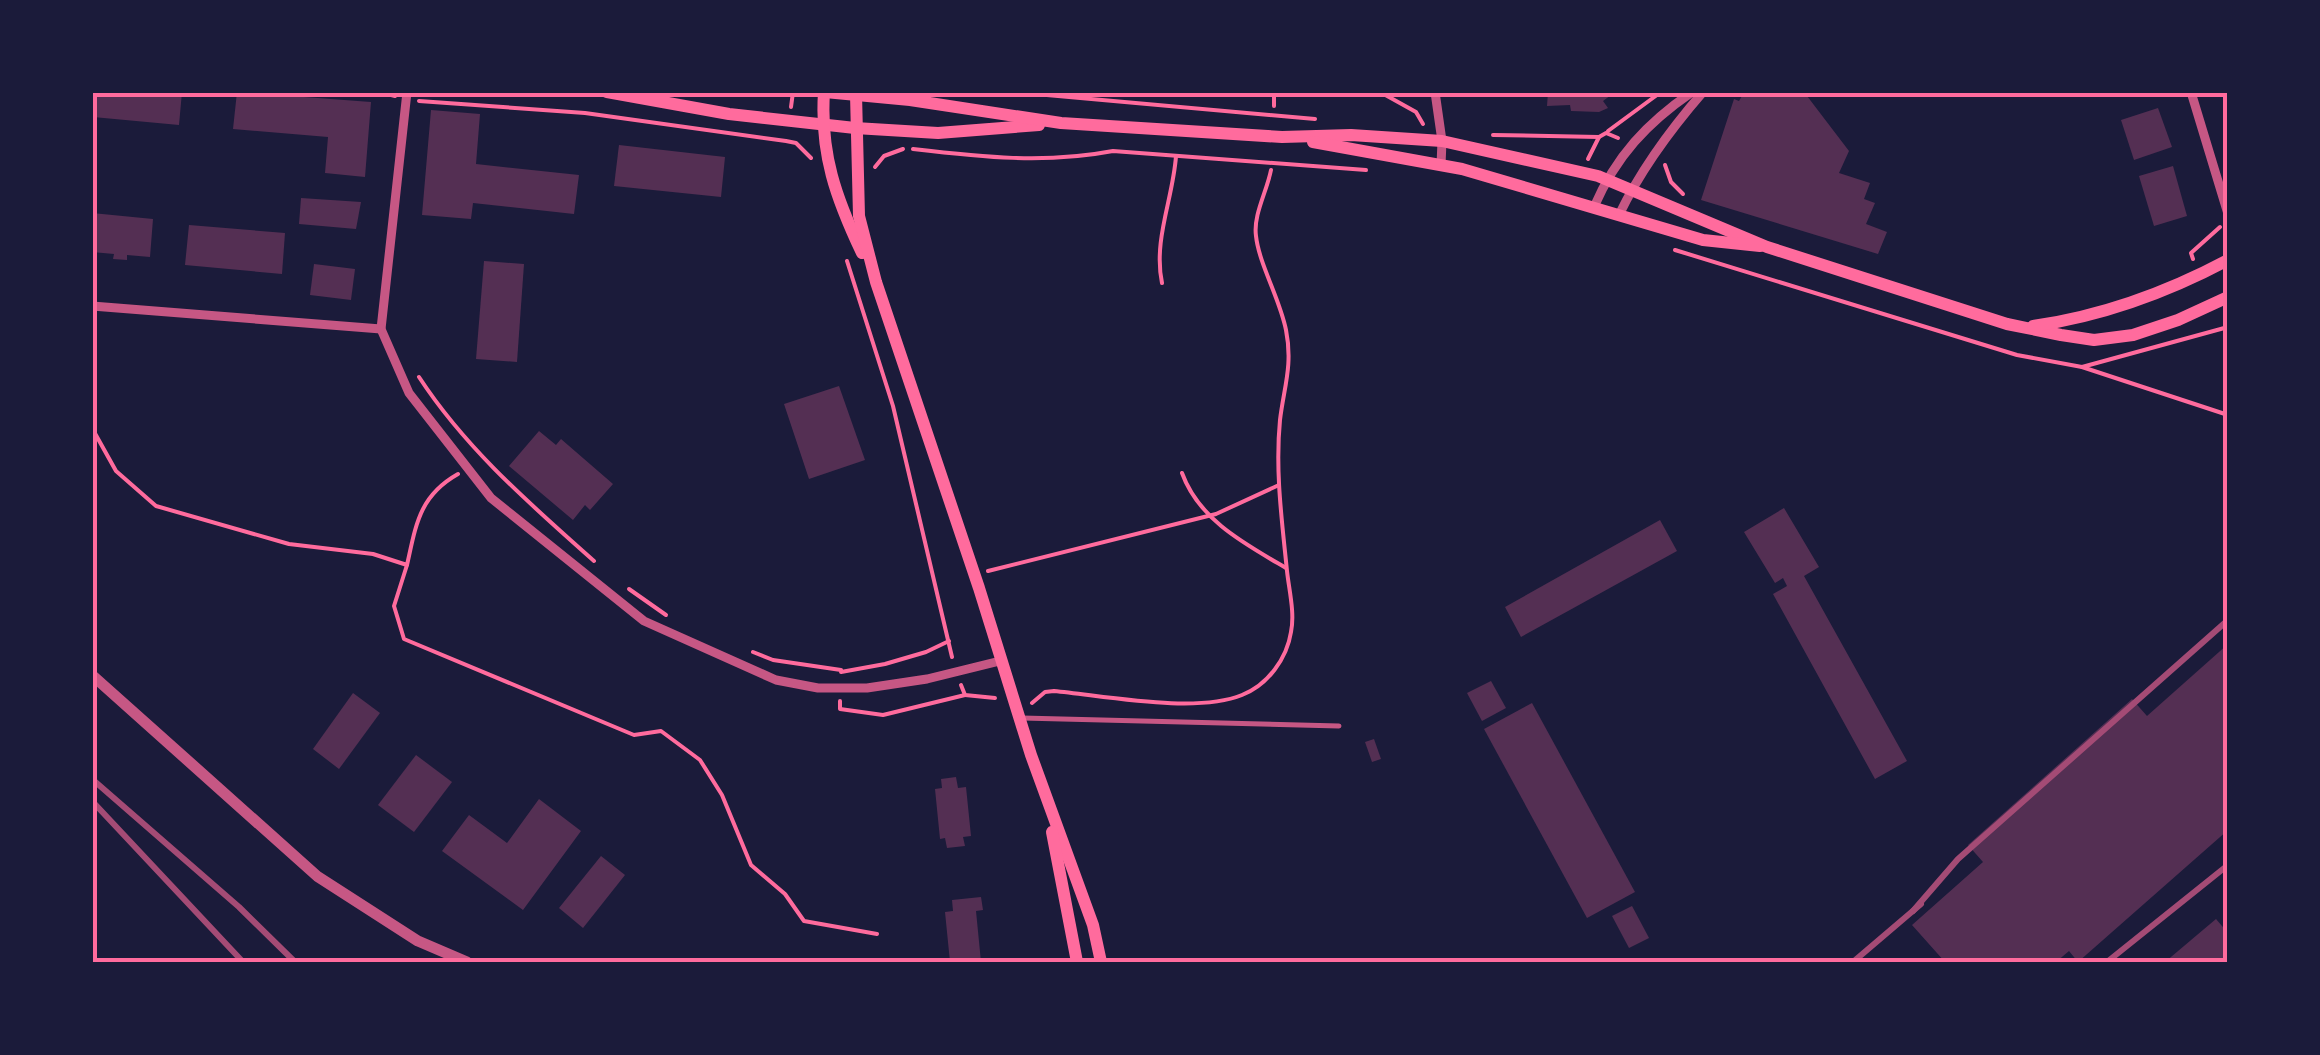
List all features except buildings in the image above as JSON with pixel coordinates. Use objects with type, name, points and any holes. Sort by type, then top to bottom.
[{"type":"main road","points":[[607,92],[729,114],[855,128],[938,133],[1062,123]]},
{"type":"main road","points":[[876,282],[836,198],[822,124],[824,92],[856,93],[1062,123],[1284,137],[1351,135],[1442,141],[1568,167],[1632,188],[1767,247],[1950,306],[2094,340],[2133,335],[2228,297]]},
{"type":"main road","points":[[856,93],[859,216],[876,282],[1092,926],[1100,962]]},
{"type":"main road","points":[[1284,137],[1516,182],[1703,240],[1767,247]]},
{"type":"main road","points":[[2026,327],[2084,317],[2140,300],[2175,288],[2228,260]]},
{"type":"main road","points":[[1050,809],[1077,962]]},
{"type":"street","points":[[1434,92],[1442,141],[1441,165]]},
{"type":"street","points":[[1594,207],[1617,161],[1647,126],[1692,92]]},
{"type":"street","points":[[1619,214],[1665,138],[1704,92]]},
{"type":"street","points":[[2191,92],[2228,214]]},
{"type":"street","points":[[407,96],[381,330],[409,393],[491,498],[644,622],[776,680],[818,688],[867,688],[1000,661]]},
{"type":"street","points":[[92,306],[381,330]]},
{"type":"street","points":[[92,675],[317,876],[418,941],[467,962]]},
{"type":"lane","points":[[1018,712],[1339,726]]},
{"type":"path","points":[[380,92],[584,113],[786,141],[802,148],[816,171]]},
{"type":"path","points":[[1012,92],[1328,120]]},
{"type":"path","points":[[1274,92],[1274,106]]},
{"type":"path","points":[[1380,92],[1416,112],[1423,124],[1411,124]]},
{"type":"path","points":[[1606,133],[1661,92]]},
{"type":"path","points":[[1491,135],[1599,137]]},
{"type":"path","points":[[856,170],[873,172],[884,156],[903,149],[1026,160],[1078,158],[1113,151],[1328,164],[1377,171]]},
{"type":"path","points":[[1162,283],[1158,244],[1173,190],[1176,154]]},
{"type":"path","points":[[844,253],[893,406],[956,672],[965,695],[998,698],[1004,710],[1018,712],[1045,692],[1054,691],[1199,704],[1243,695],[1268,678],[1286,652],[1292,628],[1278,485],[1280,418],[1289,380],[1287,333],[1277,293],[1256,239],[1256,222],[1267,193],[1270,170]]},
{"type":"path","points":[[412,367],[474,450],[602,567]]},
{"type":"path","points":[[2082,367],[2228,416]]},
{"type":"path","points":[[92,428],[116,471],[156,506],[289,544],[373,554],[407,565]]},
{"type":"path","points":[[469,468],[444,482],[418,515],[394,606],[404,638],[634,735],[661,730],[700,760],[722,795],[750,866],[785,894],[804,921],[877,934]]},
{"type":"path","points":[[1182,472],[1188,491],[1231,535],[1287,568]]},
{"type":"path","points":[[988,570],[1210,515],[1278,485]]},
{"type":"path","points":[[630,590],[676,621]]},
{"type":"path","points":[[742,648],[772,660],[841,670]]},
{"type":"railway","points":[[1913,911],[1958,859],[2228,620]]},
{"type":"railway","points":[[92,779],[239,907],[295,962]]},
{"type":"railway","points":[[92,801],[243,962]]},
{"type":"railway","points":[[2107,962],[2228,865]]},
{"type":"railway","points":[[1853,962],[1921,904]]}]
